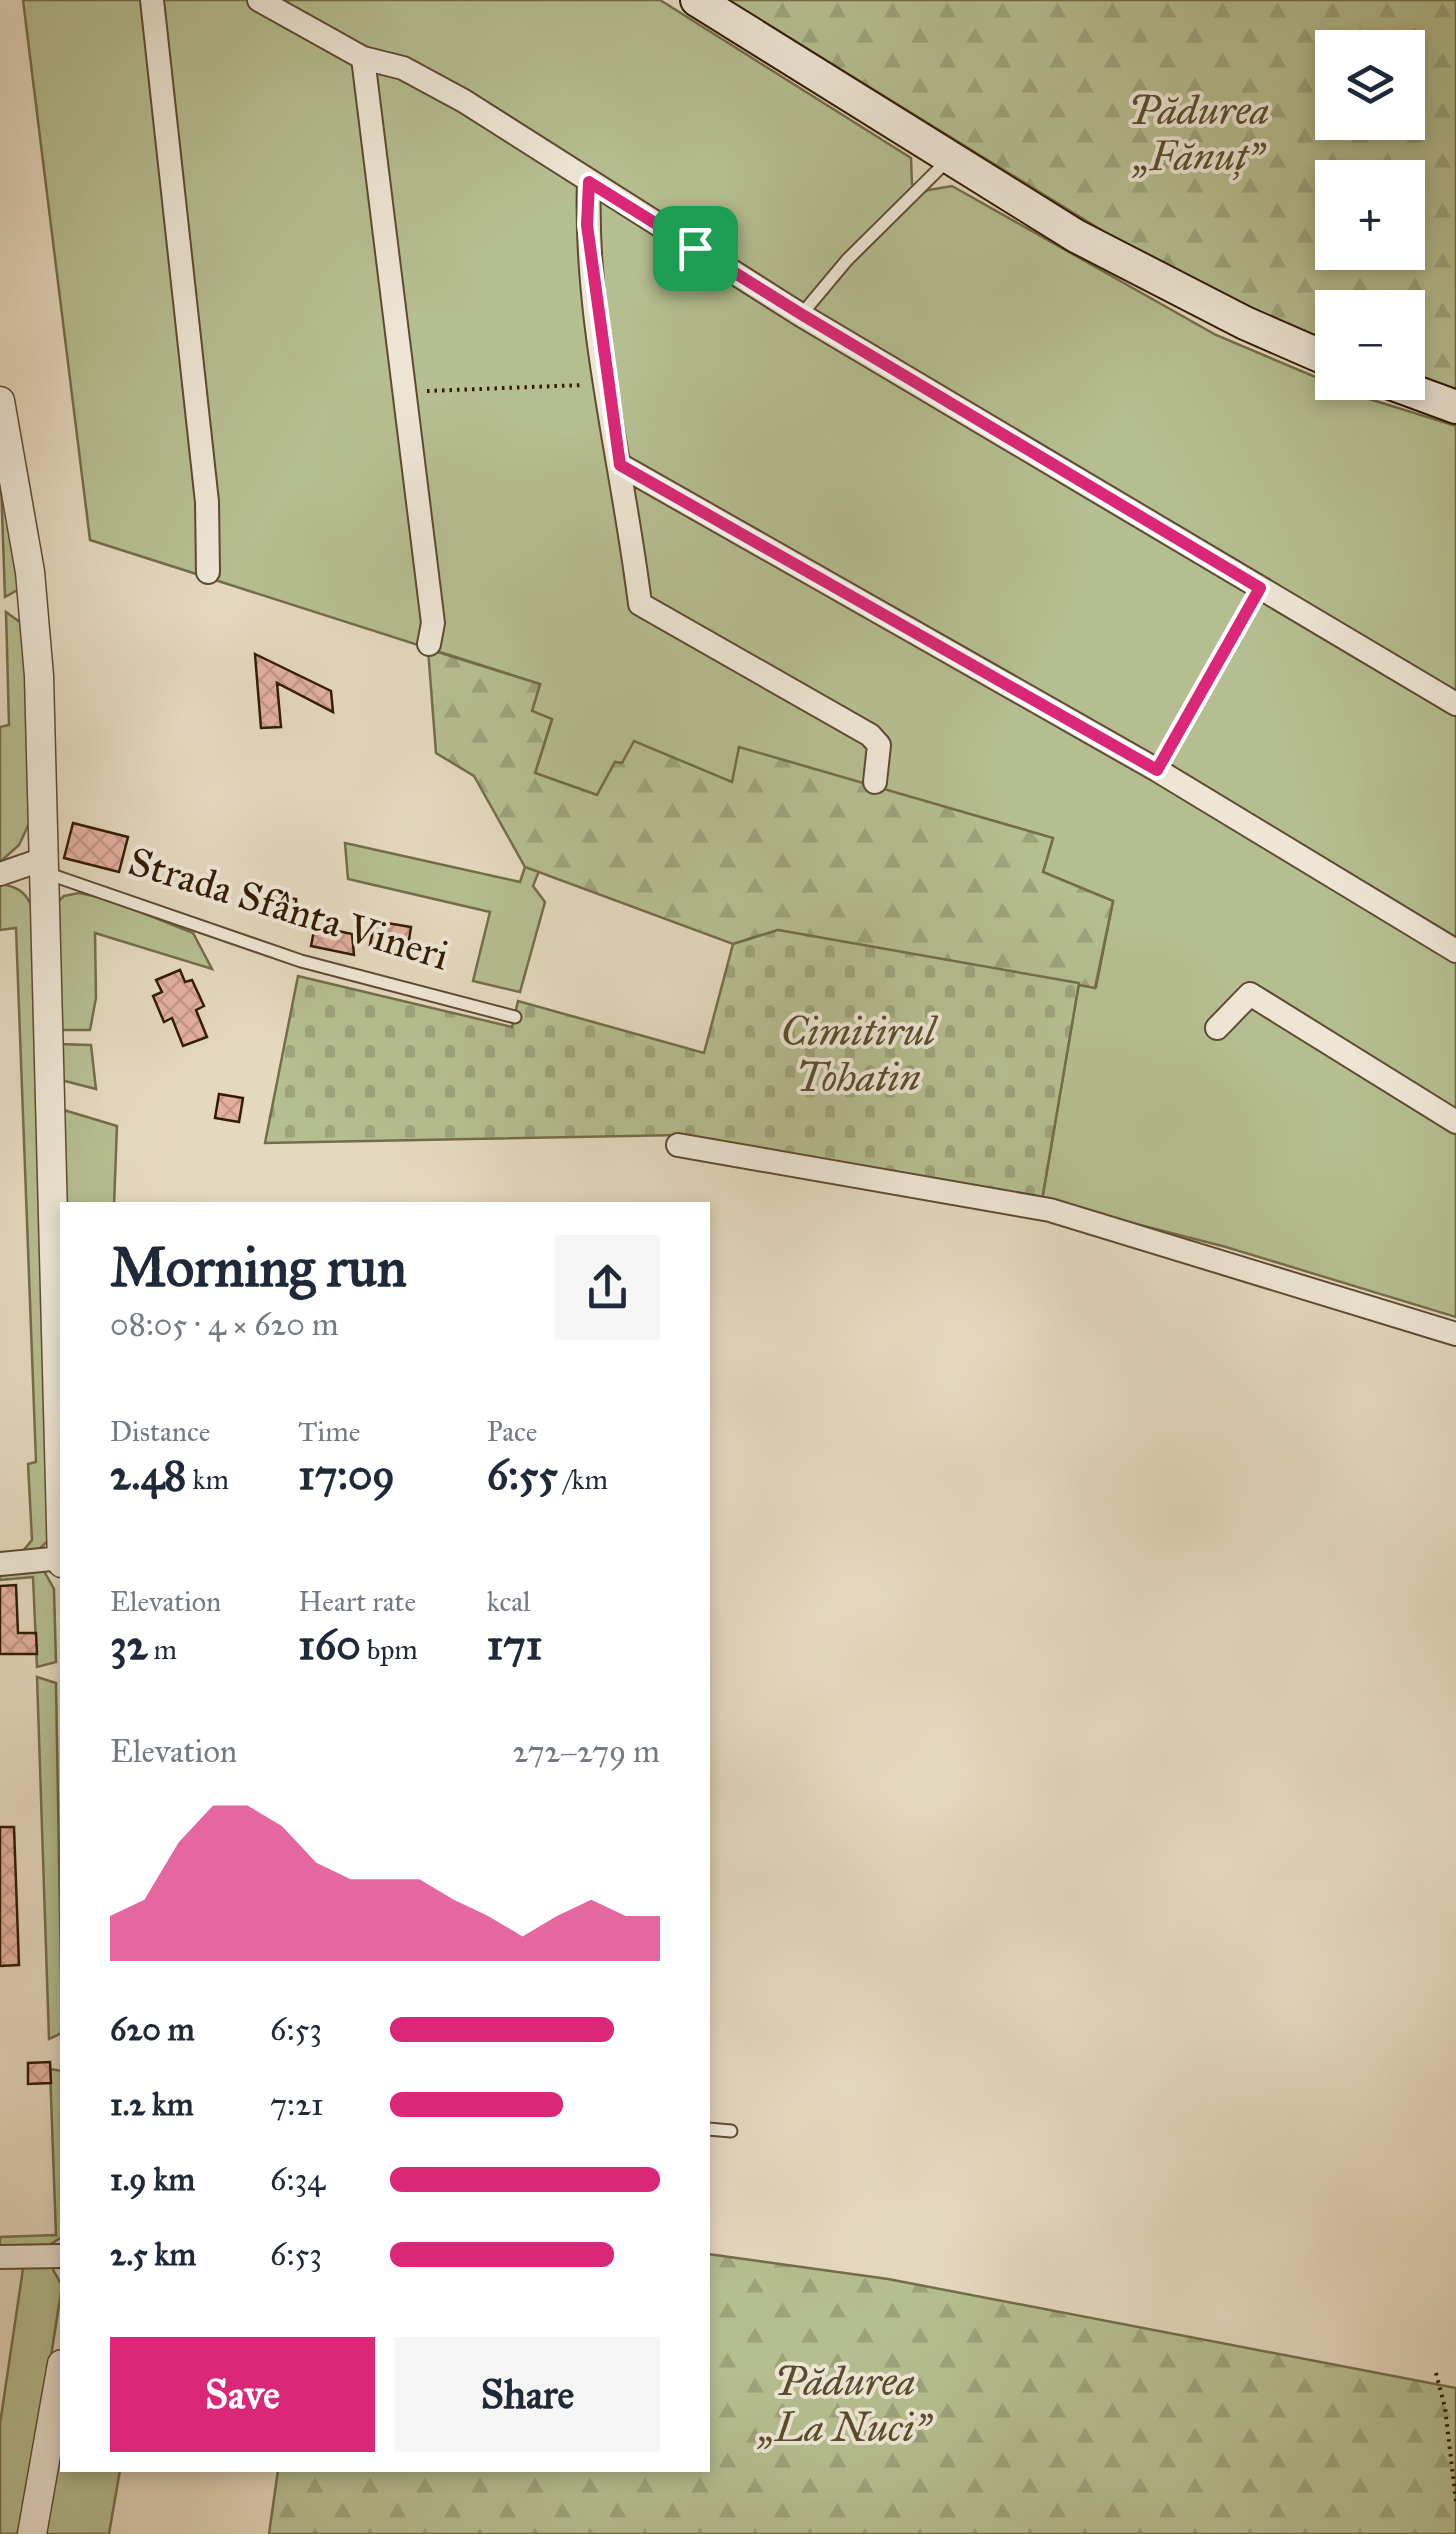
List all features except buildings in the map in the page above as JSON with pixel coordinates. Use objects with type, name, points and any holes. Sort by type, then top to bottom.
[{"type":"main road","points":[[698,0],[1140,271],[1315,353]]},
{"type":"main road","points":[[1425,396],[1456,407]]},
{"type":"street","points":[[152,0],[207,502],[208,572]]},
{"type":"street","points":[[259,0],[363,58],[418,76],[801,314],[1456,704]]},
{"type":"street","points":[[363,58],[432,623],[429,644]]},
{"type":"street","points":[[589,182],[587,225],[640,604],[870,735],[880,745],[875,782]]},
{"type":"street","points":[[0,401],[34,616],[43,776],[41,866],[60,1447]]},
{"type":"street","points":[[620,465],[1157,770],[1456,951]]},
{"type":"street","points":[[0,874],[41,866]]},
{"type":"street","points":[[1217,1028],[1250,994],[1456,1122]]},
{"type":"street","points":[[678,1145],[1050,1210],[1456,1334]]},
{"type":"street","points":[[0,1564],[60,1560]]},
{"type":"street","points":[[0,2257],[60,2256]]},
{"type":"street","points":[[32,2534],[60,2375]]},
{"type":"lane","points":[[801,314],[847,260],[952,156]]},
{"type":"lane","points":[[1157,770],[1260,588]]},
{"type":"lane","name":"Strada Sfânta Vineri","points":[[41,866],[301,961],[515,1017]]},
{"type":"lane","points":[[710,2129],[731,2131]]},
{"type":"path","points":[[403,392],[608,384]]},
{"type":"path","points":[[1436,2373],[1445,2408],[1456,2501]]},
{"type":"green space","points":[[23,0],[660,0],[911,158],[912,184],[923,191],[952,186],[1216,335],[1315,377],[1315,400],[1373,400],[1456,426],[1456,1317],[1226,1247],[1042,1200],[1079,983],[1096,987],[1113,901],[1043,872],[1053,838],[739,748],[733,783],[615,762],[597,795],[535,773],[552,720],[532,711],[540,684],[90,540]]},
{"type":"green space","name":"Pădurea „Fănuț”","points":[[728,0],[1456,0],[1456,389],[1425,380],[1425,290],[1315,290],[1315,338],[1158,265]]},
{"type":"green space","points":[[0,455],[21,588],[5,597]]},
{"type":"green space","points":[[6,612],[24,625],[32,817],[19,845],[0,862],[0,727],[9,725]]},
{"type":"green space","points":[[428,649],[540,684],[532,711],[552,719],[535,773],[597,795],[615,762],[622,763],[634,741],[732,782],[739,747],[1053,838],[1043,872],[1113,901],[1095,988],[778,930],[733,944],[525,867],[474,776],[436,753]]},
{"type":"green space","points":[[345,843],[520,882],[525,867],[539,871],[533,886],[545,902],[520,992],[473,981],[490,912],[348,879]]},
{"type":"green space","points":[[0,884],[22,892],[35,913],[52,1537],[37,1551],[22,1552],[32,1540],[28,1464],[36,1462],[16,928],[0,930]]},
{"type":"green space","points":[[79,893],[108,899],[193,933],[212,969],[95,933],[96,998],[90,1030],[56,1030],[51,908],[64,896]]},
{"type":"green space","name":"Cimitirul Tohatin","points":[[778,930],[1079,983],[1042,1200],[681,1135],[265,1143],[298,976],[512,1027],[518,1001],[704,1053],[733,944]]},
{"type":"green space","points":[[56,1044],[91,1045],[96,1089],[57,1079]]},
{"type":"green space","points":[[57,1108],[117,1126],[114,1202],[62,1202]]},
{"type":"green space","points":[[0,1571],[44,1571],[54,1589],[56,1662],[37,1667],[33,1577],[0,1580]]},
{"type":"green space","points":[[37,1677],[56,1683],[60,2034],[49,2039]]},
{"type":"green space","points":[[50,2069],[60,2071],[60,2238],[43,2249],[0,2251],[0,2237],[56,2235]]},
{"type":"green space","name":"Pădurea „La Nuci”","points":[[710,2254],[888,2279],[1456,2388],[1456,2534],[269,2534],[278,2472],[710,2472]]},
{"type":"green space","points":[[24,2262],[51,2266],[60,2282],[60,2299],[23,2534],[0,2534],[0,2424]]},
{"type":"green space","points":[[60,2448],[60,2472],[120,2472],[109,2534],[45,2534]]},
{"type":"route","points":[[589,182],[695,248],[1260,588],[1157,770],[620,465],[587,225],[589,182]]}]
